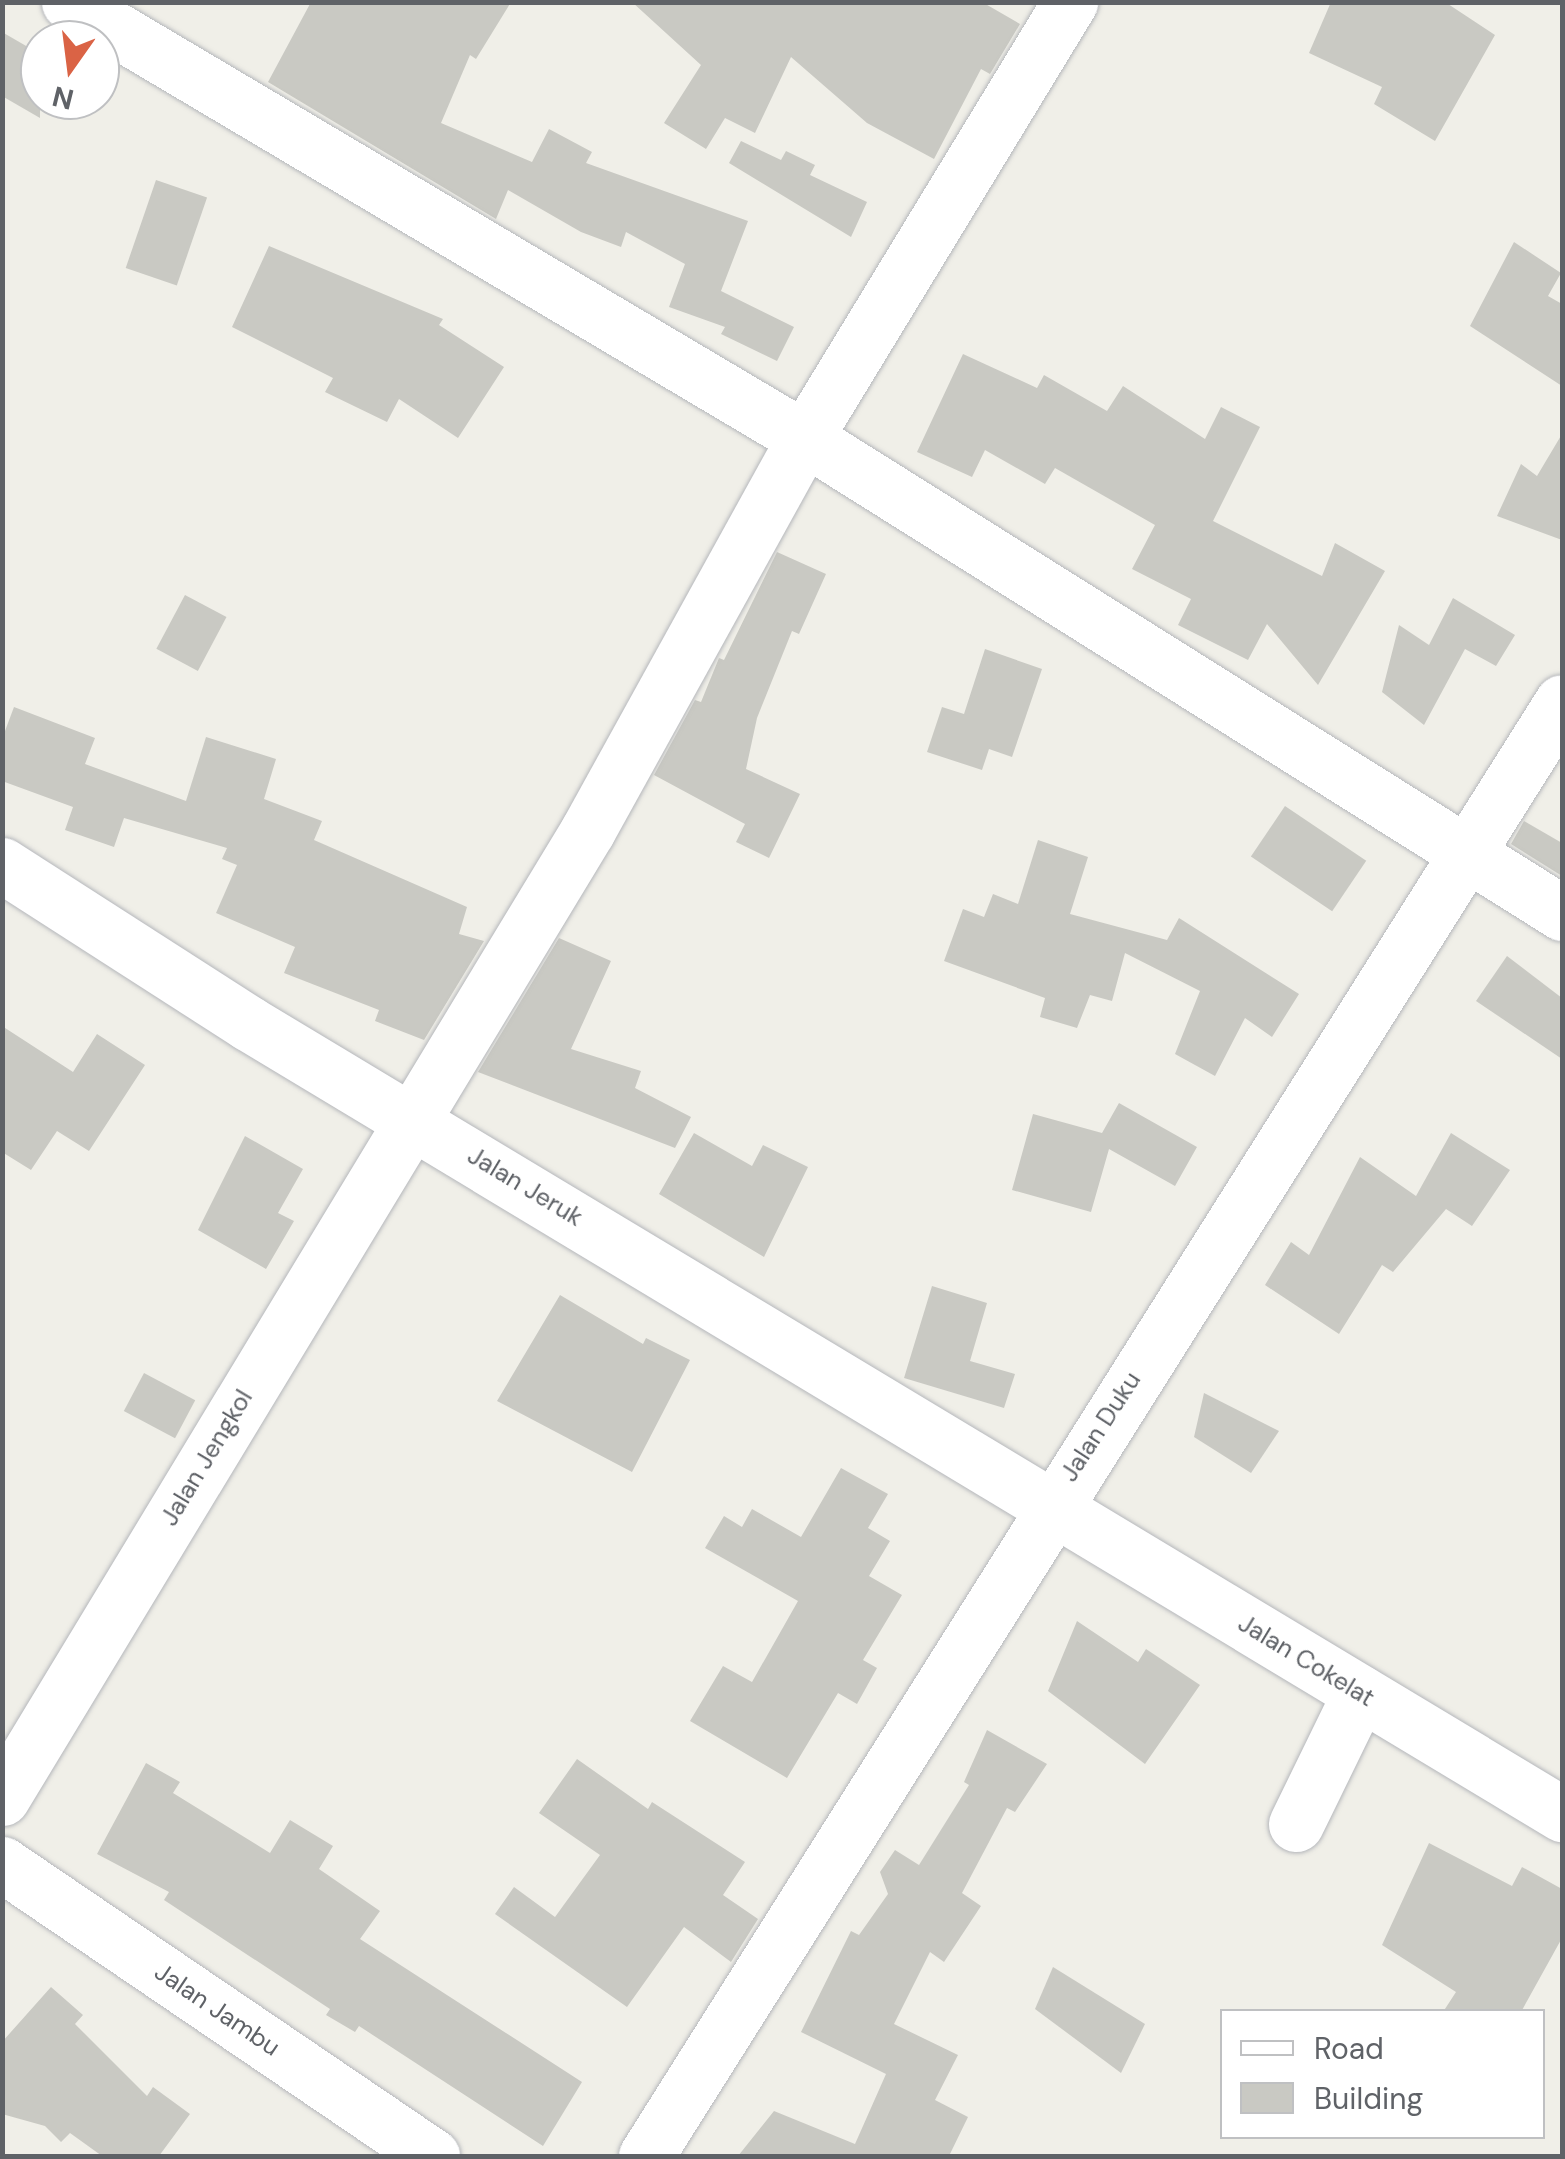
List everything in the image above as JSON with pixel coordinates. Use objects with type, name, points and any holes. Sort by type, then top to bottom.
[{"type":"street","points":[[69,2],[804,439],[1562,913]]},
{"type":"street","name":"Jalan Jengkol","points":[[2,1798],[588,830],[804,439],[1070,2]]},
{"type":"street","name":"Jalan Duku","points":[[646,2156],[1051,1504],[1469,857],[1562,702]]},
{"type":"street","name":"Jalan Jeruk","points":[[2,865],[248,1023],[1051,1504]]},
{"type":"street","name":"Jalan Cokelat","points":[[1051,1504],[1562,1814]]},
{"type":"street","points":[[1296,1824],[1360,1694]]},
{"type":"street","name":"Jalan Jambu","points":[[2,1864],[432,2156]]},
{"type":"building","points":[[311,2],[511,2],[476,59],[470,55],[441,123],[532,162],[549,129],[592,152],[586,163],[748,221],[721,291],[794,327],[777,361],[721,334],[725,327],[669,307],[685,264],[626,232],[621,247],[581,232],[508,190],[496,219],[268,82]]},
{"type":"building","points":[[632,2],[982,2],[1020,24],[990,74],[981,69],[934,159],[867,123],[791,57],[755,133],[725,118],[706,149],[664,123],[701,65]]},
{"type":"building","points":[[1331,2],[1445,2],[1495,35],[1435,141],[1374,104],[1382,87],[1309,53]]},
{"type":"building","points":[[2,32],[20,42],[20,106],[2,96]]},
{"type":"building","points":[[741,141],[781,160],[786,151],[815,165],[810,175],[867,202],[851,237],[729,163]]},
{"type":"building","points":[[156,180],[207,198],[177,286],[126,268]]},
{"type":"building","points":[[1514,242],[1561,273],[1548,296],[1562,304],[1562,386],[1470,326]]},
{"type":"building","points":[[269,246],[443,319],[439,325],[504,367],[458,438],[399,399],[387,422],[325,392],[333,378],[232,327]]},
{"type":"building","points":[[963,354],[1037,388],[1044,375],[1107,411],[1123,386],[1205,439],[1221,407],[1260,427],[1213,521],[1322,576],[1335,543],[1385,571],[1318,685],[1267,624],[1248,660],[1178,625],[1191,599],[1132,569],[1155,525],[1055,468],[1045,484],[985,450],[972,477],[917,452]]},
{"type":"building","points":[[1562,434],[1562,540],[1497,516],[1521,464],[1537,476]]},
{"type":"building","points":[[777,552],[826,574],[799,634],[792,631],[757,718],[746,769],[800,794],[769,858],[736,842],[745,824],[654,775],[695,700],[701,702],[719,658],[724,660]]},
{"type":"building","points":[[185,595],[226,617],[198,671],[156,649]]},
{"type":"building","points":[[1453,598],[1515,635],[1496,666],[1465,649],[1424,725],[1382,692],[1399,625],[1429,645]]},
{"type":"building","points":[[985,649],[1042,669],[1012,757],[989,749],[982,770],[927,752],[942,707],[964,714]]},
{"type":"building","points":[[14,707],[95,738],[85,764],[186,801],[206,737],[276,759],[264,799],[322,821],[314,840],[467,907],[459,934],[484,941],[424,1040],[375,1021],[379,1010],[284,973],[295,947],[216,913],[237,865],[222,859],[227,848],[124,818],[114,847],[65,830],[73,807],[2,781],[2,739]]},
{"type":"building","points":[[1285,806],[1366,861],[1332,911],[1251,857]]},
{"type":"building","points":[[1524,821],[1562,843],[1562,876],[1511,844]]},
{"type":"building","points":[[1038,840],[1088,857],[1070,914],[1167,940],[1179,918],[1299,994],[1272,1037],[1245,1018],[1215,1076],[1175,1054],[1200,991],[1125,953],[1112,1001],[1090,995],[1077,1028],[1040,1017],[1045,998],[944,961],[963,909],[984,917],[993,894],[1018,904]]},
{"type":"building","points":[[559,938],[611,961],[571,1049],[641,1071],[635,1088],[691,1117],[675,1148],[478,1072]]},
{"type":"building","points":[[1507,956],[1562,998],[1562,1059],[1476,1001]]},
{"type":"building","points":[[2,1026],[73,1072],[97,1034],[145,1065],[89,1151],[57,1131],[31,1170],[2,1152]]},
{"type":"building","points":[[1119,1103],[1197,1147],[1175,1186],[1109,1149],[1091,1212],[1012,1190],[1033,1114],[1102,1133]]},
{"type":"building","points":[[694,1133],[752,1166],[763,1145],[808,1167],[764,1257],[659,1194]]},
{"type":"building","points":[[1451,1133],[1510,1170],[1472,1226],[1446,1209],[1393,1272],[1382,1265],[1339,1334],[1265,1285],[1291,1242],[1309,1255],[1360,1157],[1416,1196]]},
{"type":"building","points":[[245,1136],[303,1169],[278,1213],[294,1221],[266,1269],[198,1230]]},
{"type":"building","points":[[932,1286],[987,1303],[970,1361],[1015,1374],[1004,1408],[904,1378]]},
{"type":"building","points":[[560,1295],[643,1344],[646,1338],[690,1360],[632,1472],[497,1401]]},
{"type":"building","points":[[144,1373],[195,1400],[175,1438],[124,1411]]},
{"type":"building","points":[[1204,1393],[1279,1431],[1251,1473],[1194,1437]]},
{"type":"building","points":[[841,1468],[888,1494],[868,1528],[890,1541],[869,1576],[902,1595],[863,1660],[877,1668],[857,1704],[838,1693],[787,1778],[690,1721],[723,1666],[752,1682],[798,1601],[705,1548],[724,1516],[742,1527],[752,1509],[801,1537]]},
{"type":"building","points":[[1077,1621],[1138,1662],[1146,1649],[1200,1685],[1145,1764],[1048,1691]]},
{"type":"building","points":[[987,1730],[1047,1764],[1015,1812],[1007,1808],[962,1893],[981,1906],[944,1962],[930,1952],[894,2024],[958,2055],[935,2100],[968,2117],[949,2156],[738,2156],[774,2111],[855,2144],[886,2074],[801,2032],[851,1931],[859,1935],[888,1894],[880,1872],[895,1850],[919,1865],[969,1785],[964,1782]]},
{"type":"building","points":[[577,1759],[648,1809],[652,1802],[745,1862],[723,1895],[758,1919],[731,1962],[684,1927],[627,2007],[495,1914],[514,1887],[555,1917],[600,1855],[539,1813]]},
{"type":"building","points":[[146,1763],[180,1782],[173,1793],[270,1853],[290,1820],[333,1846],[319,1869],[380,1911],[360,1939],[582,2082],[543,2146],[359,2026],[355,2032],[326,2015],[330,2009],[164,1900],[169,1892],[97,1854]]},
{"type":"building","points":[[1429,1843],[1512,1886],[1522,1867],[1562,1889],[1562,1938],[1523,2009],[1445,2009],[1456,1992],[1382,1945]]},
{"type":"building","points":[[1053,1967],[1145,2024],[1121,2073],[1035,2009]]},
{"type":"building","points":[[51,1987],[83,2015],[75,2024],[147,2096],[153,2087],[190,2114],[159,2156],[102,2156],[70,2133],[61,2142],[45,2126],[2,2114],[2,2042]]}]
